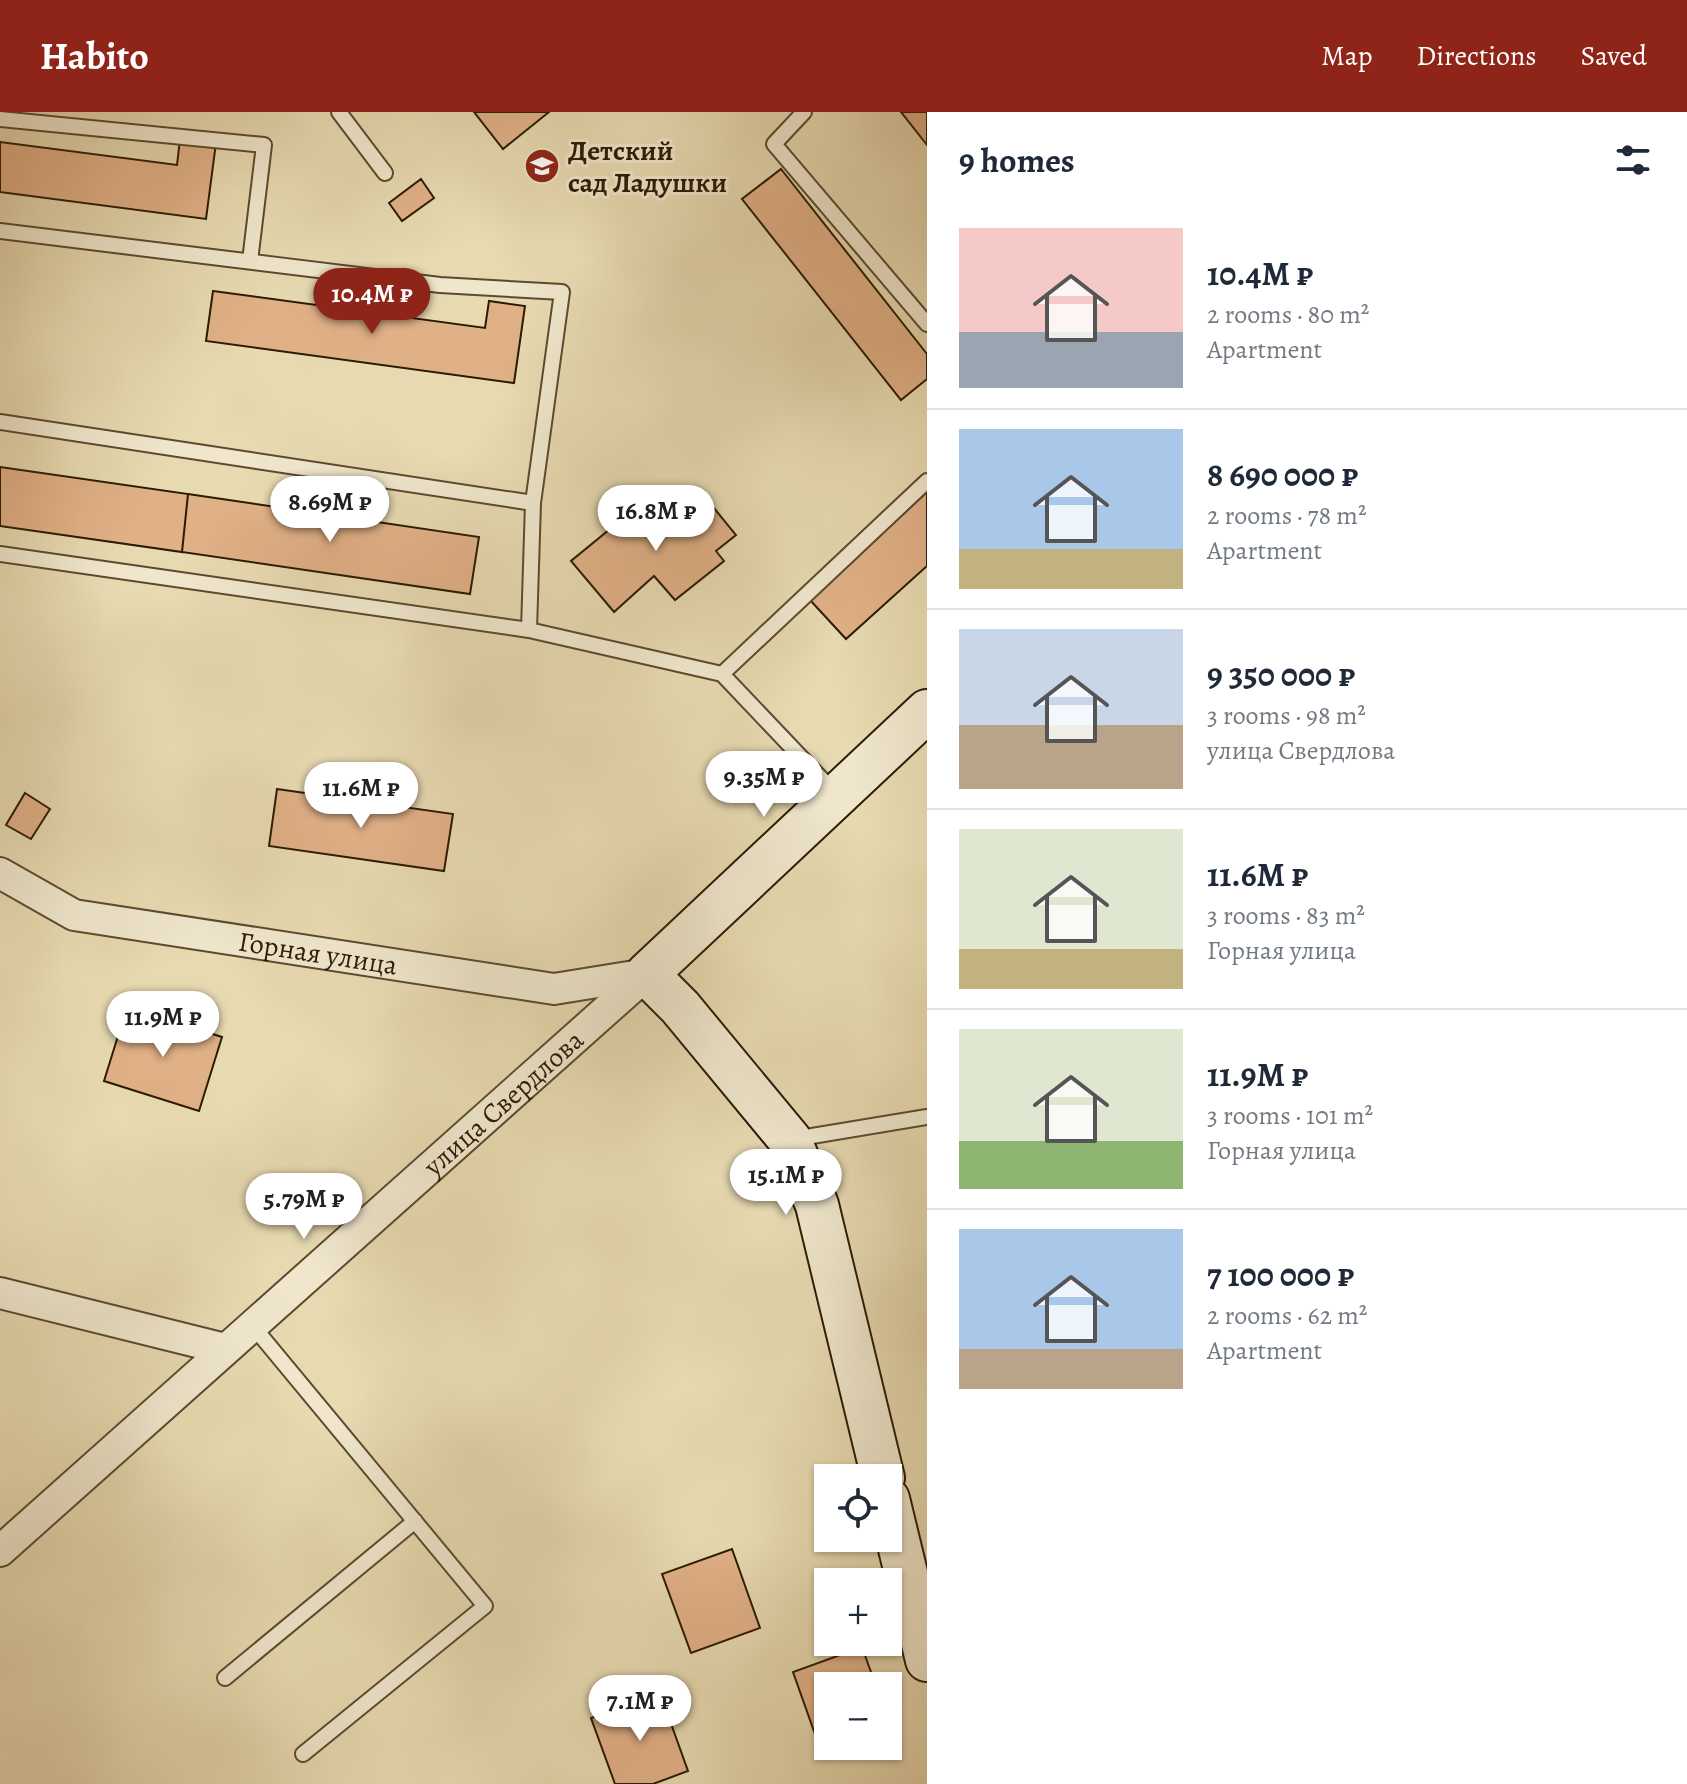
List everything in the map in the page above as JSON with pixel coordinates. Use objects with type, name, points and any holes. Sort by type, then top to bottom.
[{"type":"street","name":"улица Свердлова","points":[[0,1551],[647,974],[927,711]]},
{"type":"street","name":"Горная улица","points":[[0,873],[74,915],[554,989],[647,974]]},
{"type":"street","points":[[647,974],[680,1007],[790,1140],[817,1205],[880,1464]]},
{"type":"street","points":[[0,1293],[225,1349]]},
{"type":"street","points":[[901,1552],[927,1660]]},
{"type":"lane","points":[[339,112],[385,173]]},
{"type":"lane","points":[[804,112],[774,144],[927,324]]},
{"type":"lane","points":[[0,119],[264,145],[250,261]]},
{"type":"lane","points":[[0,231],[440,285],[562,292],[533,503],[529,630]]},
{"type":"lane","points":[[0,422],[533,503]]},
{"type":"lane","points":[[722,674],[927,481]]},
{"type":"lane","points":[[0,554],[529,630],[722,674],[838,795]]},
{"type":"lane","points":[[790,1140],[927,1117]]},
{"type":"lane","points":[[251,1324],[485,1606],[303,1754]]},
{"type":"lane","points":[[225,1678],[415,1521]]},
{"type":"building","points":[[474,112],[549,112],[503,149]]},
{"type":"building","points":[[901,112],[927,112],[927,145]]},
{"type":"building","points":[[180,139],[216,143],[206,219],[0,192],[0,142],[177,165]]},
{"type":"building","points":[[781,169],[927,354],[927,379],[901,400],[742,199]]},
{"type":"building","points":[[421,179],[434,198],[402,221],[389,203]]},
{"type":"building","points":[[213,291],[485,328],[489,301],[525,306],[514,383],[206,341]]},
{"type":"building","points":[[0,467],[188,494],[182,552],[0,526]]},
{"type":"building","points":[[700,491],[736,535],[716,551],[724,561],[675,600],[654,576],[614,612],[571,561],[626,516],[642,535]]},
{"type":"building","points":[[927,492],[927,566],[846,639],[810,600]]},
{"type":"building","points":[[188,494],[479,537],[470,594],[182,552]]},
{"type":"building","points":[[277,789],[453,814],[444,871],[269,846]]},
{"type":"building","points":[[25,793],[50,809],[31,839],[6,825]]},
{"type":"building","points":[[127,1007],[222,1037],[199,1111],[104,1081]]},
{"type":"building","points":[[732,1549],[760,1628],[691,1653],[662,1574]]},
{"type":"building","points":[[837,1656],[865,1656],[871,1672],[814,1672],[814,1731],[793,1672]]},
{"type":"building","points":[[660,1693],[688,1771],[653,1784],[615,1784],[591,1718]]},
{"type":"place","name":"Детский сад Ладушки","points":[[542,166]]}]
